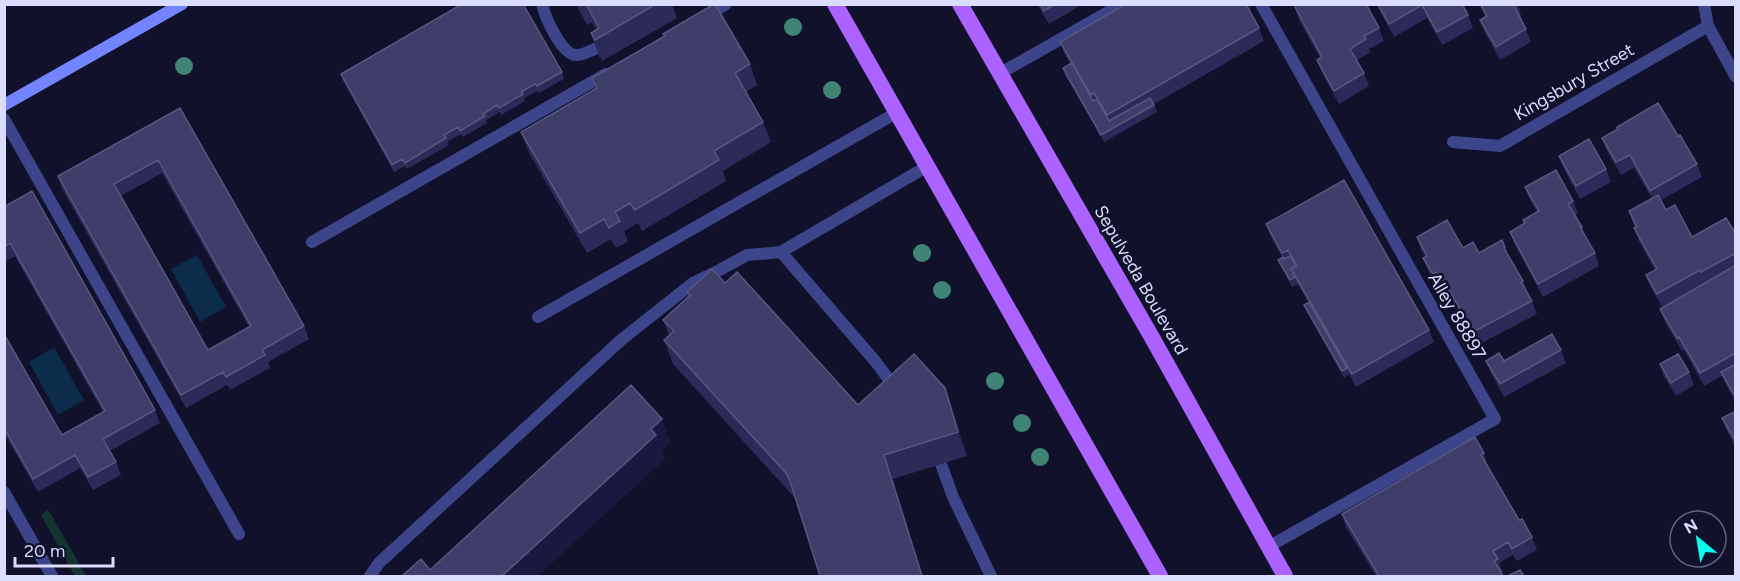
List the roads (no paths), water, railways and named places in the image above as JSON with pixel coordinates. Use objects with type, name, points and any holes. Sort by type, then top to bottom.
[{"type":"main road","points":[[4,105],[182,4]]},
{"type":"main road","points":[[835,4],[1160,576]]},
{"type":"main road","name":"Sepulveda Boulevard","points":[[960,4],[1285,576]]},
{"type":"street","points":[[542,4],[548,21],[567,52],[576,55],[604,44]]},
{"type":"street","points":[[696,22],[726,4]]},
{"type":"street","points":[[999,74],[1122,4]]},
{"type":"street","name":"Alley 88897","points":[[1261,4],[1495,419],[1268,547]]},
{"type":"street","points":[[1704,4],[1708,26],[1736,76]]},
{"type":"street","name":"Kingsbury Street","points":[[1453,142],[1500,146],[1708,26]]},
{"type":"street","points":[[312,242],[614,69]]},
{"type":"street","points":[[538,317],[896,113]]},
{"type":"street","points":[[4,119],[239,534]]},
{"type":"street","points":[[370,576],[379,564],[621,340],[693,283],[747,255],[781,252],[926,167]]},
{"type":"street","points":[[781,252],[875,360],[902,397]]},
{"type":"street","points":[[941,464],[952,497],[990,576]]},
{"type":"street","points":[[4,492],[52,576]]},
{"type":"water","points":[[197,255],[226,307],[200,322],[171,269]]},
{"type":"water","points":[[54,347],[84,400],[58,415],[29,362]]}]
